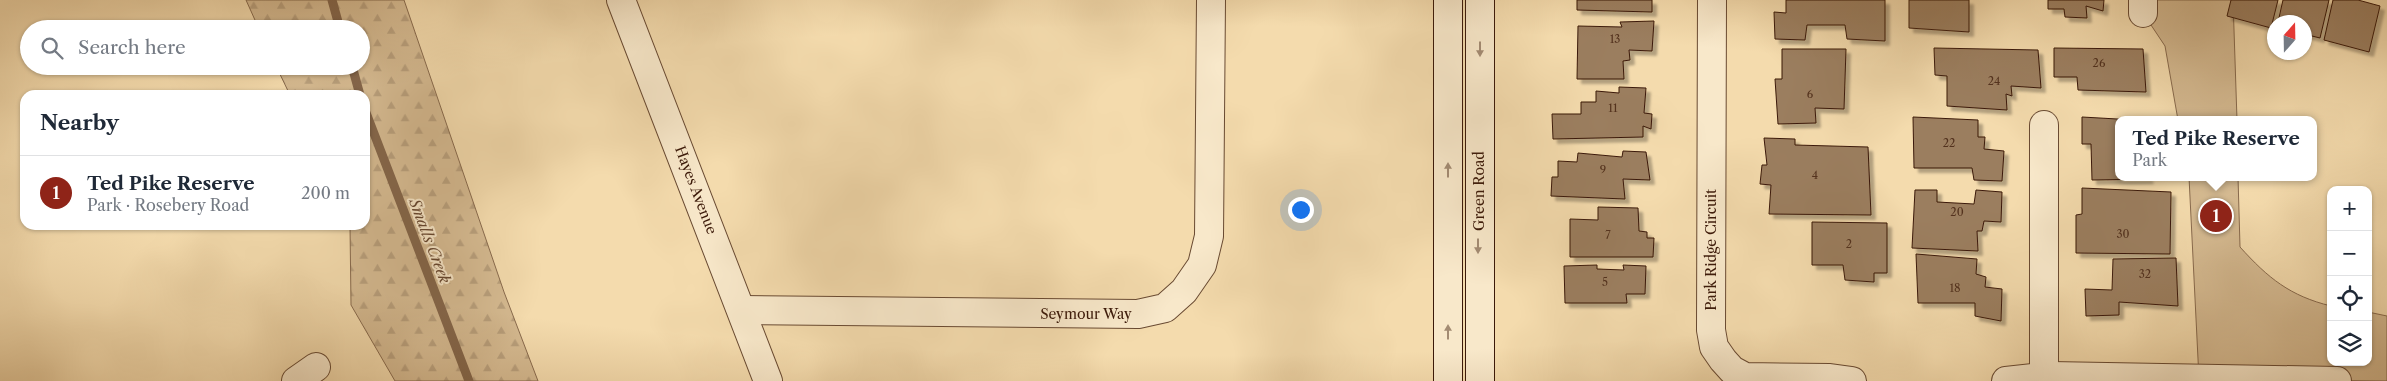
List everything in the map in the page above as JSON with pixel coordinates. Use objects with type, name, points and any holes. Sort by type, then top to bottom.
[{"type":"street","name":"Hayes Avenue","points":[[621,0],[768,381]]},
{"type":"street","name":"Seymour Way","points":[[742,310],[1138,314],[1165,308],[1184,291],[1202,265],[1209,236],[1211,0]]},
{"type":"street","points":[[1448,0],[1448,381]]},
{"type":"street","name":"Green Road","points":[[1480,0],[1480,381]]},
{"type":"street","name":"Park Ridge Circuit","points":[[1712,0],[1711,330],[1714,347],[1732,370],[1745,377],[1830,378],[1852,381]]},
{"type":"street","points":[[2044,125],[2044,377]]},
{"type":"street","points":[[2006,381],[2044,377],[2336,381]]},
{"type":"green space","points":[[246,0],[404,0],[504,292],[538,381],[395,381],[351,305],[350,230],[370,230],[370,90],[288,90],[280,75],[370,75],[370,20],[255,20]]},
{"type":"green space","points":[[2143,0],[2233,0],[2237,116],[2177,116],[2165,46],[2143,13]]},
{"type":"green space","points":[[2189,181],[2238,181],[2240,247],[2270,277],[2303,297],[2327,305],[2327,366],[2372,366],[2372,313],[2387,316],[2387,381],[2199,379]]},
{"type":"building","points":[[1577,0],[1652,0],[1652,12],[1577,10]]},
{"type":"building","points":[[1786,0],[1885,0],[1885,41],[1847,39],[1845,25],[1807,25],[1805,40],[1775,39],[1774,12],[1786,13]]},
{"type":"building","points":[[1909,0],[1969,0],[1969,32],[1909,28]]},
{"type":"building","points":[[2048,0],[2104,0],[2103,11],[2086,6],[2087,18],[2065,17],[2064,9],[2048,9]]},
{"type":"building","points":[[2231,0],[2278,0],[2274,15],[2267,15],[2267,27],[2227,16]]},
{"type":"building","points":[[2283,0],[2329,0],[2320,38],[2312,36],[2312,15],[2280,15]]},
{"type":"building","points":[[2333,0],[2358,0],[2380,6],[2369,52],[2324,40]]},
{"type":"building","points":[[1654,21],[1652,51],[1629,50],[1630,60],[1623,61],[1624,79],[1577,79],[1578,26],[1622,27],[1620,22]]},
{"type":"building","points":[[1934,48],[2038,50],[2041,88],[2011,86],[2012,96],[2006,94],[2007,110],[1947,106],[1947,76],[1935,75]]},
{"type":"building","points":[[2054,48],[2143,49],[2146,92],[2078,90],[2077,77],[2054,77]]},
{"type":"building","points":[[1782,49],[1846,49],[1844,109],[1815,108],[1816,123],[1778,124],[1775,79],[1782,79]]},
{"type":"building","points":[[1619,87],[1646,88],[1644,113],[1652,114],[1651,129],[1643,126],[1643,137],[1553,139],[1552,114],[1581,114],[1581,102],[1596,102],[1596,91],[1619,93]]},
{"type":"building","points":[[1913,117],[1978,120],[1978,137],[1985,137],[1984,149],[2004,151],[2002,181],[1974,180],[1972,168],[1914,168]]},
{"type":"building","points":[[2082,117],[2115,119],[2115,180],[2092,180],[2091,144],[2082,144]]},
{"type":"building","points":[[1764,138],[1795,139],[1795,145],[1868,147],[1871,215],[1769,214],[1771,185],[1760,184],[1762,165],[1767,165]]},
{"type":"building","points":[[1623,151],[1646,152],[1650,180],[1623,179],[1625,199],[1551,196],[1552,177],[1558,177],[1558,161],[1577,162],[1578,153],[1622,157]]},
{"type":"building","points":[[2082,188],[2171,192],[2170,254],[2076,253],[2076,215],[2082,214]]},
{"type":"building","points":[[1915,190],[1937,190],[1937,202],[1974,204],[1976,190],[2002,192],[2001,222],[1984,221],[1982,231],[1977,231],[1978,251],[1912,248]]},
{"type":"building","points":[[1598,207],[1638,208],[1639,231],[1647,232],[1647,238],[1654,238],[1653,257],[1570,257],[1570,219],[1598,220]]},
{"type":"building","points":[[1812,222],[1887,223],[1887,273],[1874,273],[1874,282],[1845,280],[1843,265],[1812,265]]},
{"type":"building","points":[[1916,254],[1977,259],[1976,274],[1986,277],[1985,287],[2002,289],[2001,321],[1975,316],[1975,303],[1918,303]]},
{"type":"building","points":[[2176,258],[2178,306],[2119,302],[2119,315],[2086,316],[2085,289],[2112,290],[2113,259]]},
{"type":"building","points":[[1597,265],[1597,269],[1624,270],[1623,265],[1646,266],[1645,294],[1626,294],[1627,303],[1565,303],[1564,266]]},
{"type":"waterway","name":"Smalls Creek","points":[[332,0],[338,20]]},
{"type":"waterway","name":"Smalls Creek","points":[[354,75],[359,90]]},
{"type":"waterway","name":"Smalls Creek","points":[[370,123],[469,381]]},
{"type":"place","name":"Ted Pike Reserve","points":[[2216,216]]}]
